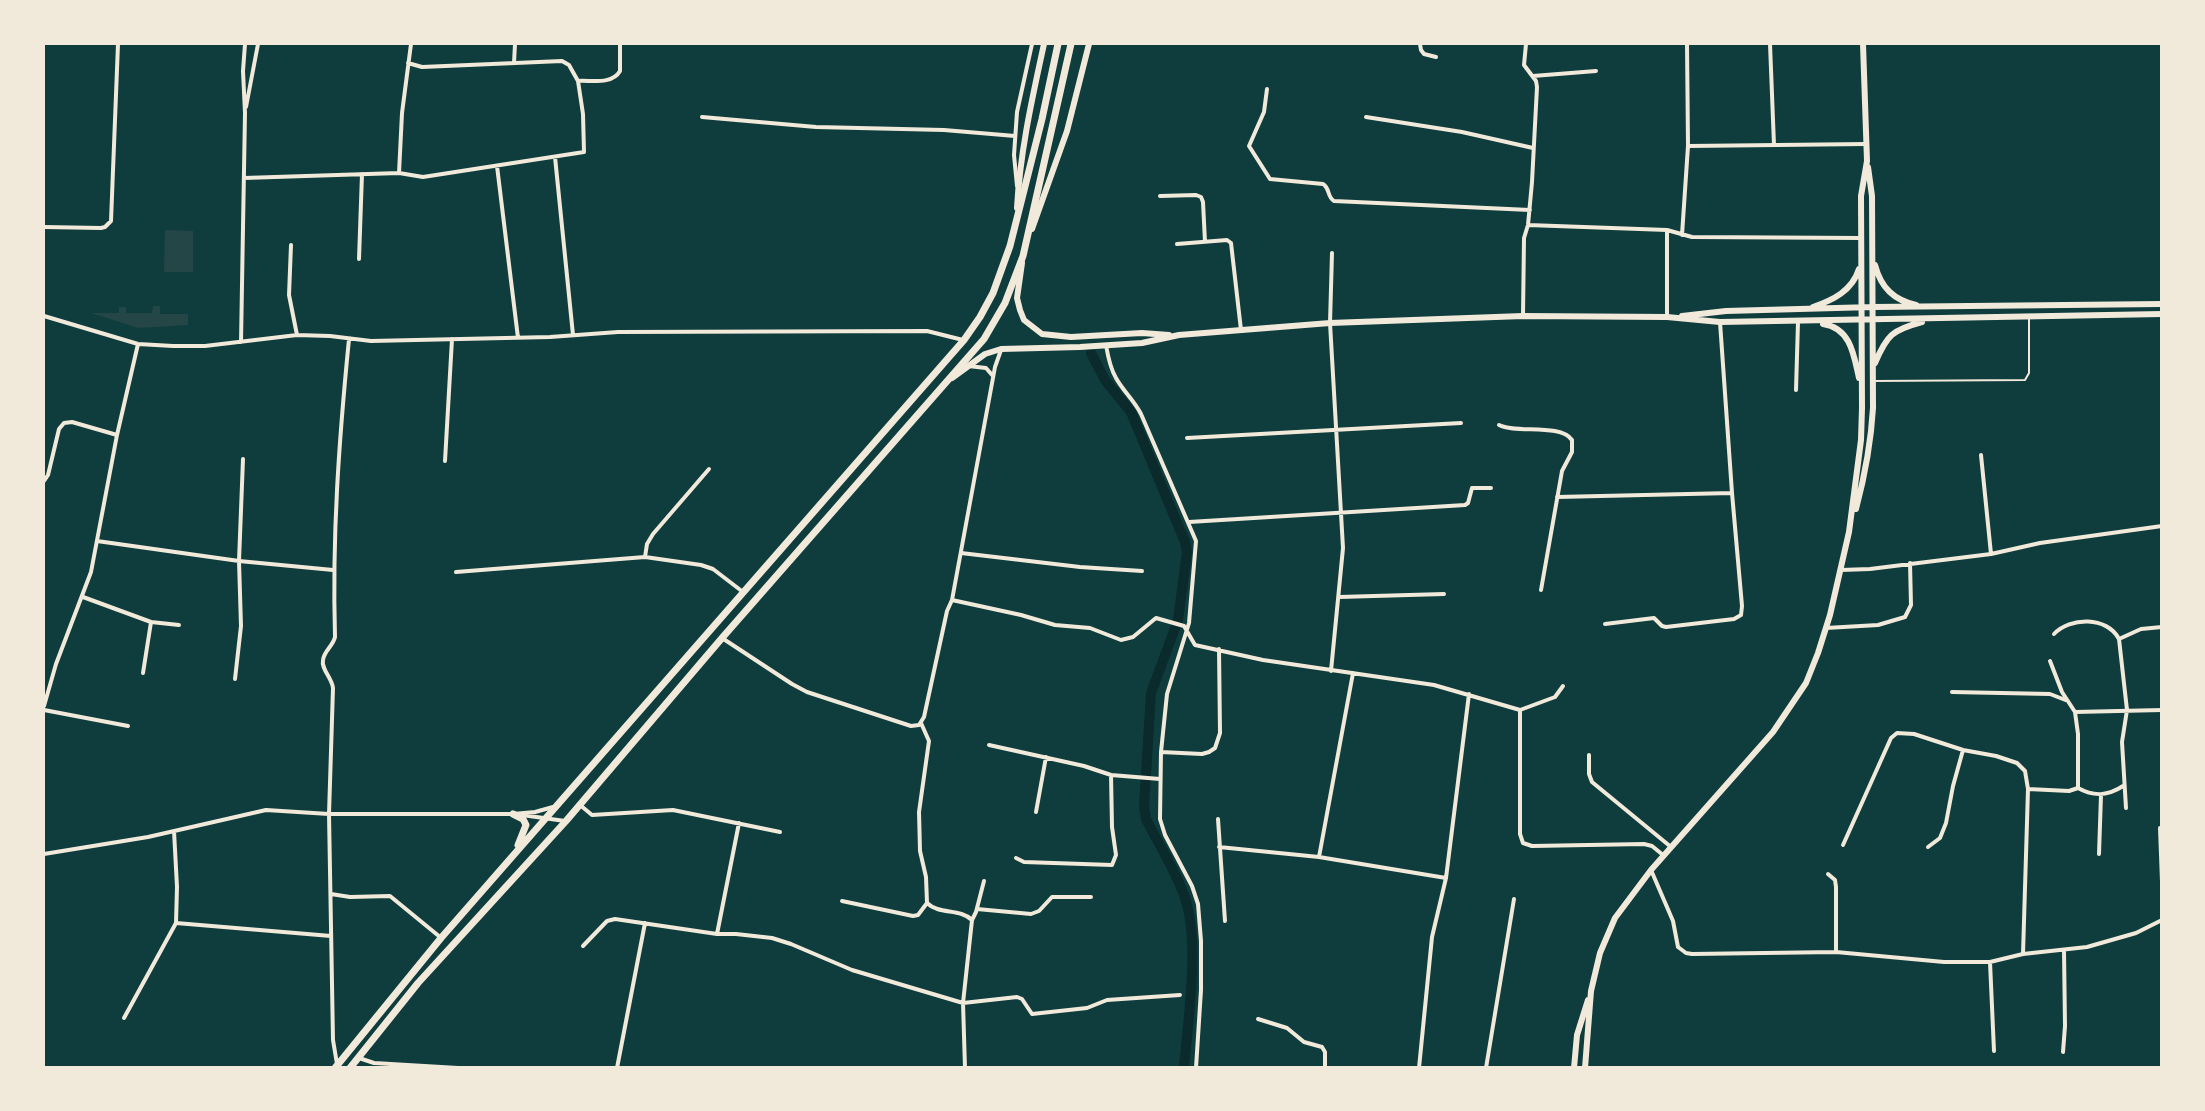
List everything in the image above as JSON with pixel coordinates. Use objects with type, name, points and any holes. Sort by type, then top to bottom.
[{"type":"highway","points":[[336,1066],[441,938],[544,818],[964,340],[993,293],[1010,246],[1058,44]]},
{"type":"highway","points":[[350,1068],[436,961],[566,821],[992,328],[1005,303],[1027,243],[1071,44]]},
{"type":"highway","points":[[513,814],[523,819],[526,825],[515,853]]},
{"type":"main road","points":[[1017,218],[1020,167],[1027,121],[1044,44]]},
{"type":"main road","points":[[1027,243],[1067,132],[1089,44]]},
{"type":"main road","points":[[1574,1068],[1578,1035],[1608,931],[1625,902],[1663,855],[1773,732],[1790,709],[1806,683],[1826,628],[1866,472],[1871,439],[1872,196],[1867,161],[1863,44]]},
{"type":"main road","points":[[1850,532],[1861,440],[1861,196],[1867,161]]},
{"type":"main road","points":[[1872,247],[1878,276],[1887,291],[1904,302],[1934,308]]},
{"type":"main road","points":[[1023,256],[1017,298],[1024,320],[1042,334],[1071,337],[1142,333],[1179,335]]},
{"type":"main road","points":[[1807,309],[1830,300],[1847,289],[1861,263]]},
{"type":"main road","points":[[1667,317],[1726,311],[1872,307],[2162,304]]},
{"type":"main road","points":[[946,383],[985,354],[1001,349],[1142,343],[1179,335],[1330,323],[1523,316],[1667,317],[1720,322],[1807,322],[2162,314]]},
{"type":"main road","points":[[1873,368],[1882,347],[1893,332],[1935,319]]},
{"type":"main road","points":[[1807,322],[1829,325],[1839,329],[1846,336],[1862,387]]},
{"type":"main road","points":[[1585,1068],[1591,991]]},
{"type":"street","points":[[44,227],[101,228],[111,221],[118,44]]},
{"type":"street","points":[[241,342],[245,44]]},
{"type":"street","points":[[245,113],[258,44]]},
{"type":"street","points":[[399,173],[402,113],[411,44]]},
{"type":"street","points":[[514,63],[515,44]]},
{"type":"street","points":[[578,81],[608,80],[617,76],[621,65],[620,44]]},
{"type":"street","points":[[1018,198],[1014,159],[1017,109],[1032,44]]},
{"type":"street","points":[[1420,44],[1424,54],[1436,57]]},
{"type":"street","points":[[1523,316],[1524,238],[1530,210],[1537,87],[1533,76],[1524,65],[1526,44]]},
{"type":"street","points":[[1682,235],[1688,146],[1687,44]]},
{"type":"street","points":[[1770,44],[1773,145]]},
{"type":"street","points":[[244,178],[399,173],[423,177],[584,152],[583,114],[578,81],[566,62],[423,67],[408,63]]},
{"type":"street","points":[[1533,76],[1596,71]]},
{"type":"street","points":[[1267,89],[1264,112],[1249,146],[1270,179],[1323,184],[1334,201],[1530,210]]},
{"type":"street","points":[[702,117],[782,125],[944,130],[1015,136]]},
{"type":"street","points":[[1366,117],[1462,132],[1533,148]]},
{"type":"street","points":[[1688,146],[1866,144]]},
{"type":"street","points":[[555,157],[573,335]]},
{"type":"street","points":[[497,166],[518,338]]},
{"type":"street","points":[[358,259],[362,174]]},
{"type":"street","points":[[1160,196],[1196,195],[1201,197],[1205,242]]},
{"type":"street","points":[[1528,225],[1667,230],[1692,237],[1861,238]]},
{"type":"street","points":[[1667,230],[1667,317]]},
{"type":"street","points":[[1177,244],[1227,240],[1231,243],[1241,330]]},
{"type":"street","points":[[291,245],[289,295],[297,335]]},
{"type":"street","points":[[1331,670],[1343,554],[1330,323],[1332,253]]},
{"type":"street","points":[[44,316],[138,344],[205,346],[297,335],[371,340],[518,338],[618,332],[927,331],[964,340]]},
{"type":"street","points":[[1605,624],[1654,618],[1666,627],[1738,618],[1741,615],[1720,322]]},
{"type":"street","points":[[1796,390],[1798,322]]},
{"type":"street","points":[[336,1066],[333,1040],[329,814],[333,688],[332,679],[322,664],[323,656],[335,637],[333,570],[338,450],[349,339]]},
{"type":"street","points":[[445,461],[452,339]]},
{"type":"street","points":[[128,726],[44,708],[56,664],[84,597],[91,572],[117,435],[138,344]]},
{"type":"street","points":[[1106,345],[1113,373],[1135,402],[1141,414],[1189,522],[1197,548],[1190,619],[1167,694],[1160,779],[1162,827],[1192,886],[1198,904],[1201,990],[1196,1068]]},
{"type":"street","points":[[842,901],[913,916],[918,915],[927,903],[926,877],[920,851],[919,812],[929,741],[921,723],[925,714],[947,611],[952,600],[1001,349]]},
{"type":"street","points":[[968,366],[986,368],[994,377]]},
{"type":"street","points":[[44,481],[48,475],[59,429],[64,423],[72,422],[117,435]]},
{"type":"street","points":[[1187,438],[1461,423]]},
{"type":"street","points":[[1499,425],[1506,428],[1529,428],[1569,436],[1572,441],[1572,452],[1562,471],[1540,590]]},
{"type":"street","points":[[1981,455],[1991,554]]},
{"type":"street","points":[[235,679],[241,626],[239,561],[243,459]]},
{"type":"street","points":[[645,557],[647,544],[653,534],[709,470]]},
{"type":"street","points":[[1189,522],[1467,505],[1472,488],[1491,488]]},
{"type":"street","points":[[1557,497],[1732,493]]},
{"type":"street","points":[[1841,570],[1870,569],[1991,554],[2040,543],[2162,526]]},
{"type":"street","points":[[97,541],[239,561],[333,570]]},
{"type":"street","points":[[962,553],[1080,567],[1142,571]]},
{"type":"street","points":[[456,572],[645,557],[701,565],[713,569],[743,592]]},
{"type":"street","points":[[1826,628],[1878,625],[1905,617],[1911,606],[1910,563]]},
{"type":"street","points":[[1339,597],[1443,594]]},
{"type":"street","points":[[84,597],[151,622],[179,625]]},
{"type":"street","points":[[952,600],[1055,625],[1090,628],[1121,640],[1133,637],[1154,618],[1167,620],[1183,625],[1193,644],[1263,660],[1434,685],[1520,710],[1555,697],[1563,686]]},
{"type":"street","points":[[143,673],[151,622]]},
{"type":"street","points":[[2054,634],[2062,626],[2072,622],[2083,622],[2105,625],[2115,631],[2119,639],[2127,710],[2122,742],[2126,808]]},
{"type":"street","points":[[2119,639],[2141,629],[2162,627]]},
{"type":"street","points":[[722,638],[807,692],[911,726],[921,723]]},
{"type":"street","points":[[1161,752],[1202,754],[1209,753],[1215,748],[1220,733],[1219,649]]},
{"type":"street","points":[[2050,661],[2062,692],[2075,712],[2078,734],[2078,788]]},
{"type":"street","points":[[1319,857],[1353,673]]},
{"type":"street","points":[[1952,692],[2050,694],[2068,701]]},
{"type":"street","points":[[1419,1068],[1434,929],[1446,878],[1469,694]]},
{"type":"street","points":[[1520,710],[1520,834],[1523,843],[1532,846],[1644,844],[1652,846],[1663,855]]},
{"type":"street","points":[[2075,712],[2162,710]]},
{"type":"street","points":[[1843,845],[1891,738],[1897,733],[1914,734],[1963,750],[1996,756],[2017,763],[2025,771],[2028,789],[2024,954]]},
{"type":"street","points":[[989,745],[1084,766],[1111,776],[1160,779]]},
{"type":"street","points":[[1928,847],[1940,838],[1946,823],[1963,750]]},
{"type":"street","points":[[1589,754],[1589,774],[1592,782],[1671,846]]},
{"type":"street","points":[[1036,812],[1046,757]]},
{"type":"street","points":[[1016,858],[1024,862],[1112,865],[1116,855],[1112,827],[1111,776]]},
{"type":"street","points":[[2028,789],[2069,791],[2078,788],[2089,794],[2101,795],[2114,792],[2123,786]]},
{"type":"street","points":[[2099,854],[2101,795]]},
{"type":"street","points":[[580,805],[592,814],[670,810],[780,832]]},
{"type":"street","points":[[44,854],[137,839],[266,810],[329,814],[513,814],[555,807]]},
{"type":"street","points":[[513,814],[566,821]]},
{"type":"street","points":[[1218,819],[1225,921]]},
{"type":"street","points":[[717,934],[739,824]]},
{"type":"street","points":[[2160,828],[2162,882]]},
{"type":"street","points":[[124,1018],[176,923],[174,831]]},
{"type":"street","points":[[1219,847],[1319,857],[1446,878]]},
{"type":"street","points":[[1651,870],[1673,921],[1676,944],[1686,953],[1836,952],[1944,962],[1990,962],[2024,954],[2087,947],[2136,933],[2162,920]]},
{"type":"street","points":[[1828,874],[1835,880],[1836,887],[1836,952]]},
{"type":"street","points":[[965,1068],[963,1003],[972,920],[984,881]]},
{"type":"street","points":[[330,894],[350,897],[390,896],[441,938]]},
{"type":"street","points":[[977,909],[1031,914],[1039,911],[1052,897],[1091,897]]},
{"type":"street","points":[[1486,1068],[1514,899]]},
{"type":"street","points":[[927,903],[936,909],[967,916],[972,920]]},
{"type":"street","points":[[583,946],[609,920],[618,919],[717,934],[772,938],[852,970],[963,1003],[1017,997],[1022,999],[1032,1014],[1087,1008],[1107,1000],[1180,995]]},
{"type":"street","points":[[176,923],[331,936]]},
{"type":"street","points":[[616,1068],[645,923]]},
{"type":"street","points":[[2063,1052],[2064,950]]},
{"type":"street","points":[[1990,962],[1994,1051]]},
{"type":"street","points":[[1258,1019],[1276,1023],[1294,1032],[1304,1042],[1322,1047],[1325,1052],[1325,1068]]},
{"type":"street","points":[[358,1057],[374,1063],[458,1068]]},
{"type":"lane","points":[[1873,381],[2025,380],[2029,373],[2029,317]]},
{"type":"shaded area","points":[[165,230],[193,231],[193,272],[164,272]]},
{"type":"shaded area","points":[[153,306],[160,306],[160,314],[188,314],[188,325],[138,328],[91,313],[119,313],[119,307],[126,307],[126,313],[152,313]]},
{"type":"waterway","points":[[1091,353],[1105,380],[1131,412],[1185,542],[1187,552],[1178,620],[1151,693],[1144,807],[1146,819],[1181,888],[1189,916],[1192,936],[1192,981],[1184,1068]]}]
